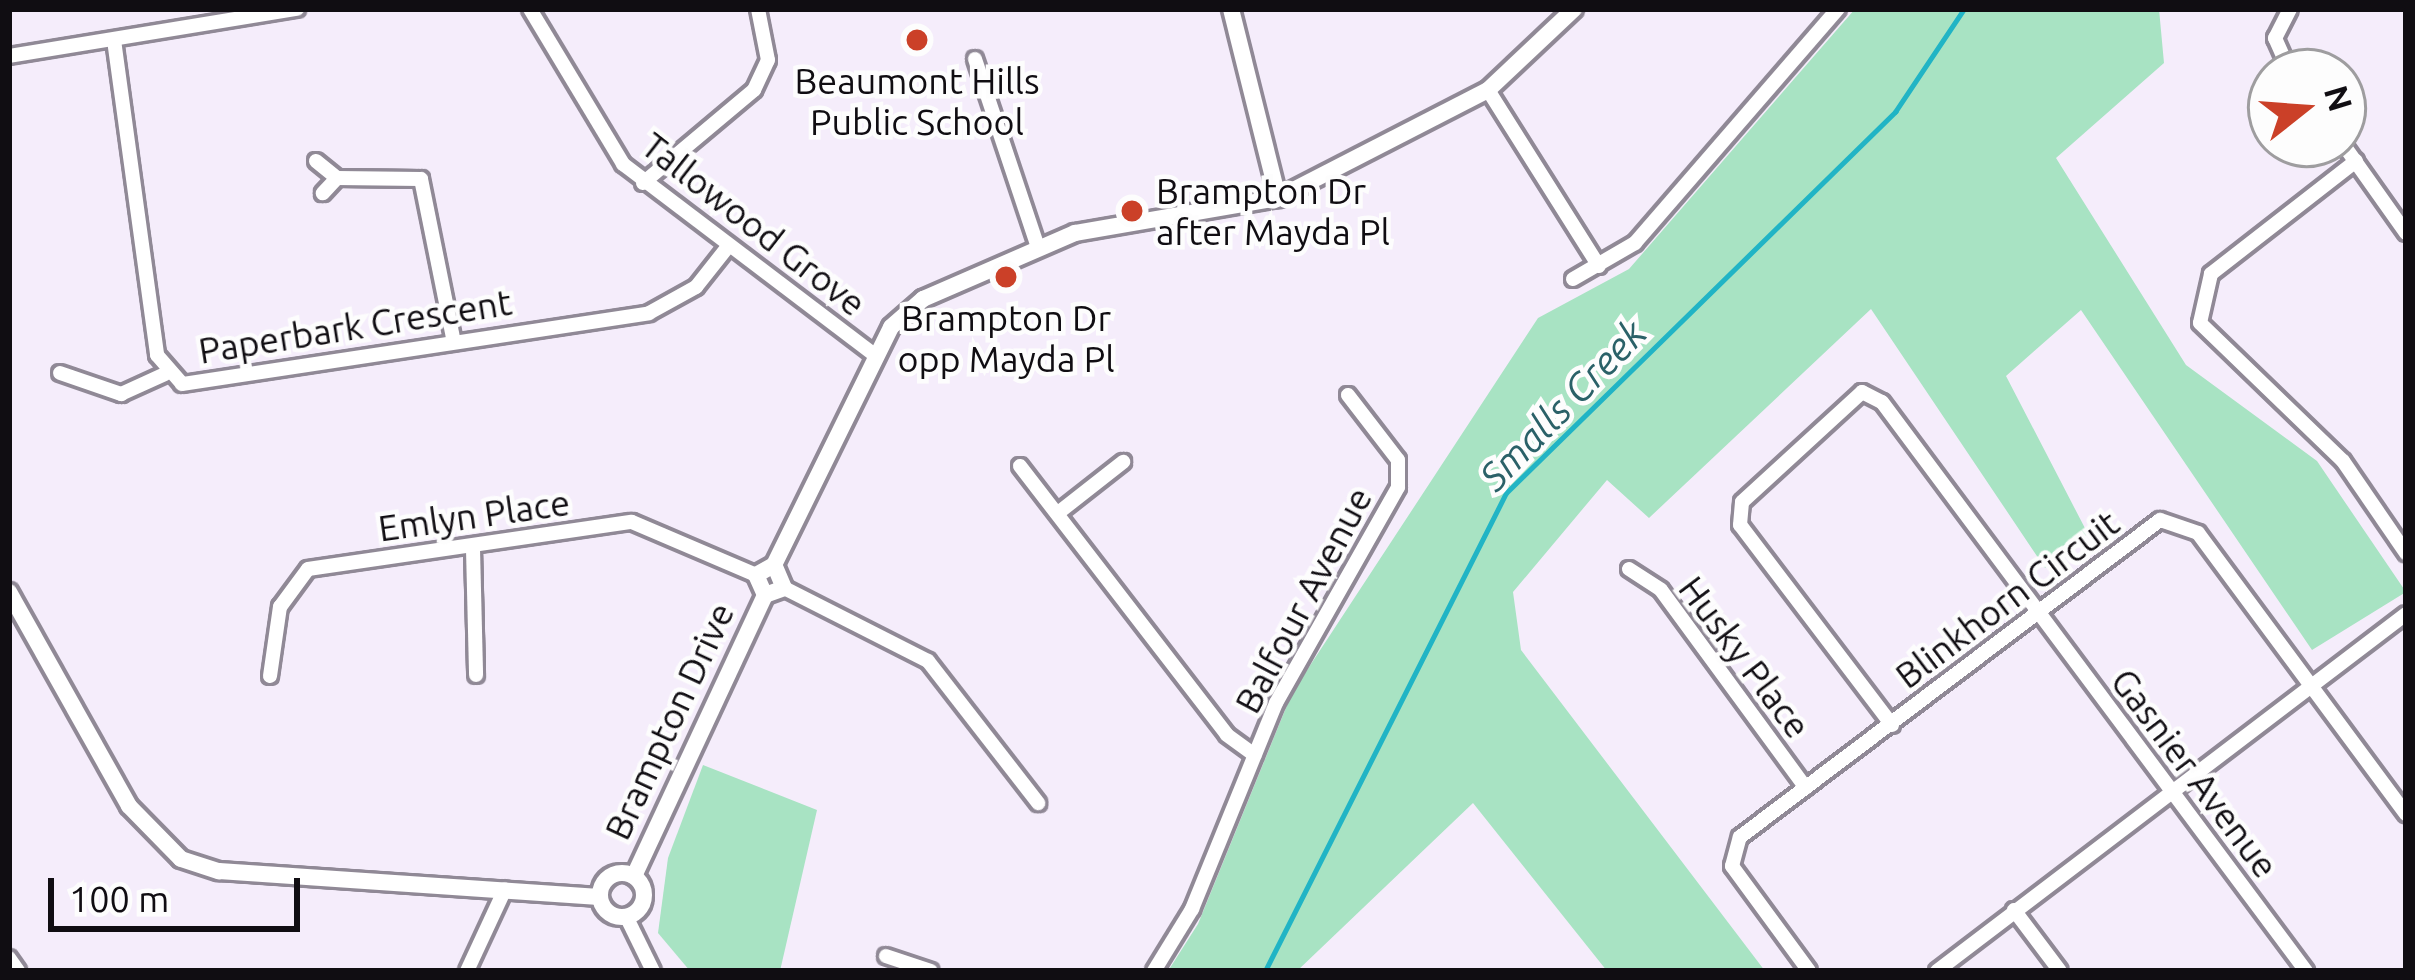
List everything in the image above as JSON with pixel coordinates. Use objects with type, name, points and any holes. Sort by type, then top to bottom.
[{"type":"street","points":[[9,56],[114,40],[228,14],[297,9]]},
{"type":"street","name":"Tallowood Grove","points":[[530,9],[643,183],[876,356]]},
{"type":"street","points":[[643,183],[754,90],[768,60],[758,9]]},
{"type":"street","points":[[1232,9],[1279,198]]},
{"type":"street","points":[[784,588],[765,595],[755,575],[774,565],[876,356],[923,298],[1038,247],[1279,198],[1488,90],[1574,9]]},
{"type":"street","points":[[1573,279],[1635,243],[1838,9]]},
{"type":"street","points":[[2279,48],[2275,38],[2290,9]]},
{"type":"street","name":"Paperbark Crescent","points":[[114,40],[165,374],[221,381],[453,338],[649,313],[696,287],[726,249]]},
{"type":"street","points":[[975,59],[1038,247]]},
{"type":"street","points":[[1488,90],[1599,266]]},
{"type":"street","points":[[316,161],[337,178],[421,178],[453,338]]},
{"type":"street","points":[[2347,168],[2211,274],[2200,323],[2343,461],[2406,553]]},
{"type":"street","points":[[2361,168],[2406,232]]},
{"type":"street","points":[[322,193],[337,178]]},
{"type":"street","points":[[60,373],[122,394],[165,374]]},
{"type":"street","name":"Gasnier Avenue","points":[[1892,725],[1740,525],[1742,502],[1862,392],[1882,402],[2306,971]]},
{"type":"street","name":"Balfour Avenue","points":[[1154,971],[1255,755],[1398,488],[1398,460],[1348,395]]},
{"type":"street","points":[[1058,513],[1123,462]]},
{"type":"street","points":[[1021,466],[1227,735],[1255,755]]},
{"type":"street","name":"Blinkhorn Circuit","points":[[1809,971],[1732,866],[1740,837],[2160,520],[2180,518],[2406,814]]},
{"type":"street","name":"Emlyn Place","points":[[270,676],[291,579],[632,522],[755,575]]},
{"type":"street","points":[[473,549],[476,675]]},
{"type":"street","points":[[774,565],[784,588],[928,661],[1038,803]]},
{"type":"street","name":"Husky Place","points":[[1629,569],[1661,590],[1806,788]]},
{"type":"street","points":[[9,592],[129,806],[182,859],[599,897],[627,918],[652,971]]},
{"type":"street","name":"Brampton Drive","points":[[627,918],[644,902],[634,876],[765,595]]},
{"type":"street","points":[[1937,971],[2406,614]]},
{"type":"street","points":[[599,897],[613,874],[634,876]]},
{"type":"street","points":[[467,971],[505,889]]},
{"type":"street","points":[[2014,910],[2060,971]]},
{"type":"street","points":[[886,956],[931,971]]},
{"type":"street","points":[[9,958],[18,971]]},
{"type":"green space","points":[[1855,9],[2159,9],[2164,63],[2056,158],[2186,365],[2317,461],[2406,592],[2312,650],[2081,310],[2006,376],[2088,534],[2045,568],[1871,309],[1649,518],[1607,480],[1513,592],[1521,650],[1765,971],[1607,971],[1473,803],[1297,971],[1168,971],[1198,924],[1292,693],[1538,318],[1629,269]]},
{"type":"green space","points":[[703,765],[817,810],[780,971],[690,971],[658,933],[668,858]]},
{"type":"waterway","name":"Smalls Creek","points":[[1265,971],[1506,493],[1895,112],[1964,9]]},
{"type":"place","name":"Beaumont Hills Public School","points":[[917,40]]},
{"type":"place","name":"Brampton Dr after Mayda Pl","points":[[1132,211]]},
{"type":"place","name":"Brampton Dr opp Mayda Pl","points":[[1006,277]]}]
